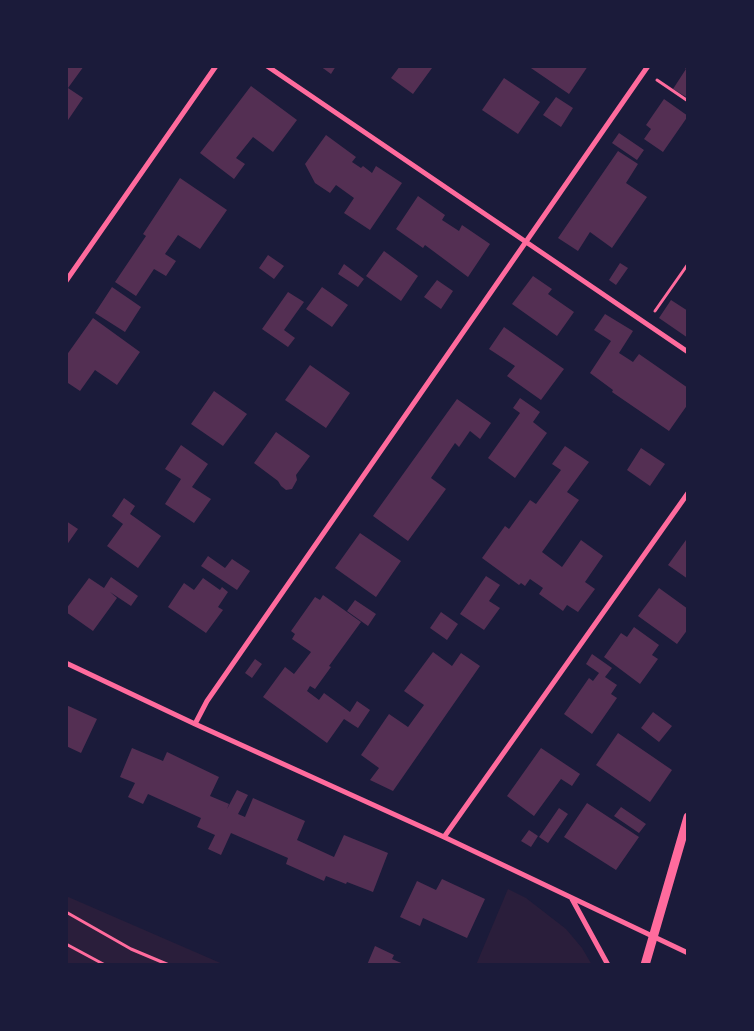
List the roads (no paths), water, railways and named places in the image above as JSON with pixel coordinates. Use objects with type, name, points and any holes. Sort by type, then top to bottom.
[{"type":"street","points":[[66,281],[216,66]]},
{"type":"street","points":[[266,66],[688,352]]},
{"type":"street","points":[[195,724],[207,701],[648,66]]},
{"type":"street","points":[[444,837],[688,493]]},
{"type":"street","points":[[66,663],[444,837],[688,953]]},
{"type":"street","points":[[645,965],[688,817]]},
{"type":"street","points":[[572,899],[608,965]]}]
